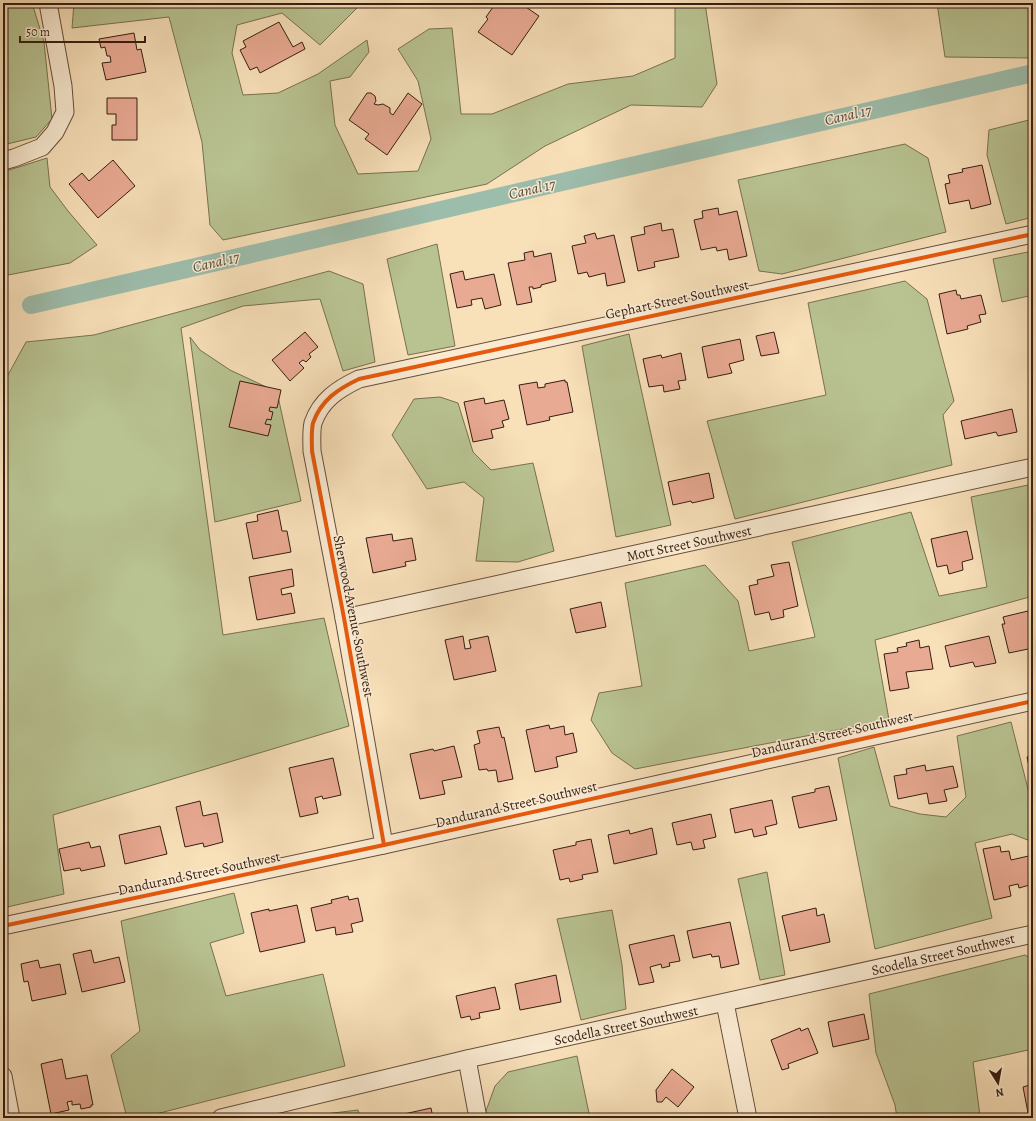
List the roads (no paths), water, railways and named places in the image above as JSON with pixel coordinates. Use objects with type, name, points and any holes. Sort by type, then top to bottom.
[{"type":"street","points":[[3,161],[42,147],[55,132],[65,112],[63,86],[48,3]]},
{"type":"street","name":"Gephart Street Southwest","points":[[330,396],[341,388],[359,379],[1033,234]]},
{"type":"street","name":"Sherwood Avenue Southwest","points":[[330,396],[321,406],[313,424],[312,451],[344,618],[384,845]]},
{"type":"street","name":"Mott Street Southwest","points":[[344,618],[1033,467]]},
{"type":"street","name":"Dandurand Street Southwest","points":[[3,926],[384,845],[1033,701]]},
{"type":"street","name":"Scodella Street Southwest","points":[[221,1118],[244,1116],[466,1059],[1033,934]]},
{"type":"street","points":[[725,1003],[748,1118]]},
{"type":"street","points":[[466,1059],[478,1118]]},
{"type":"street","points":[[3,1076],[11,1118]]},
{"type":"waterway","name":"Canal 17","points":[[31,305],[1033,73]]}]
